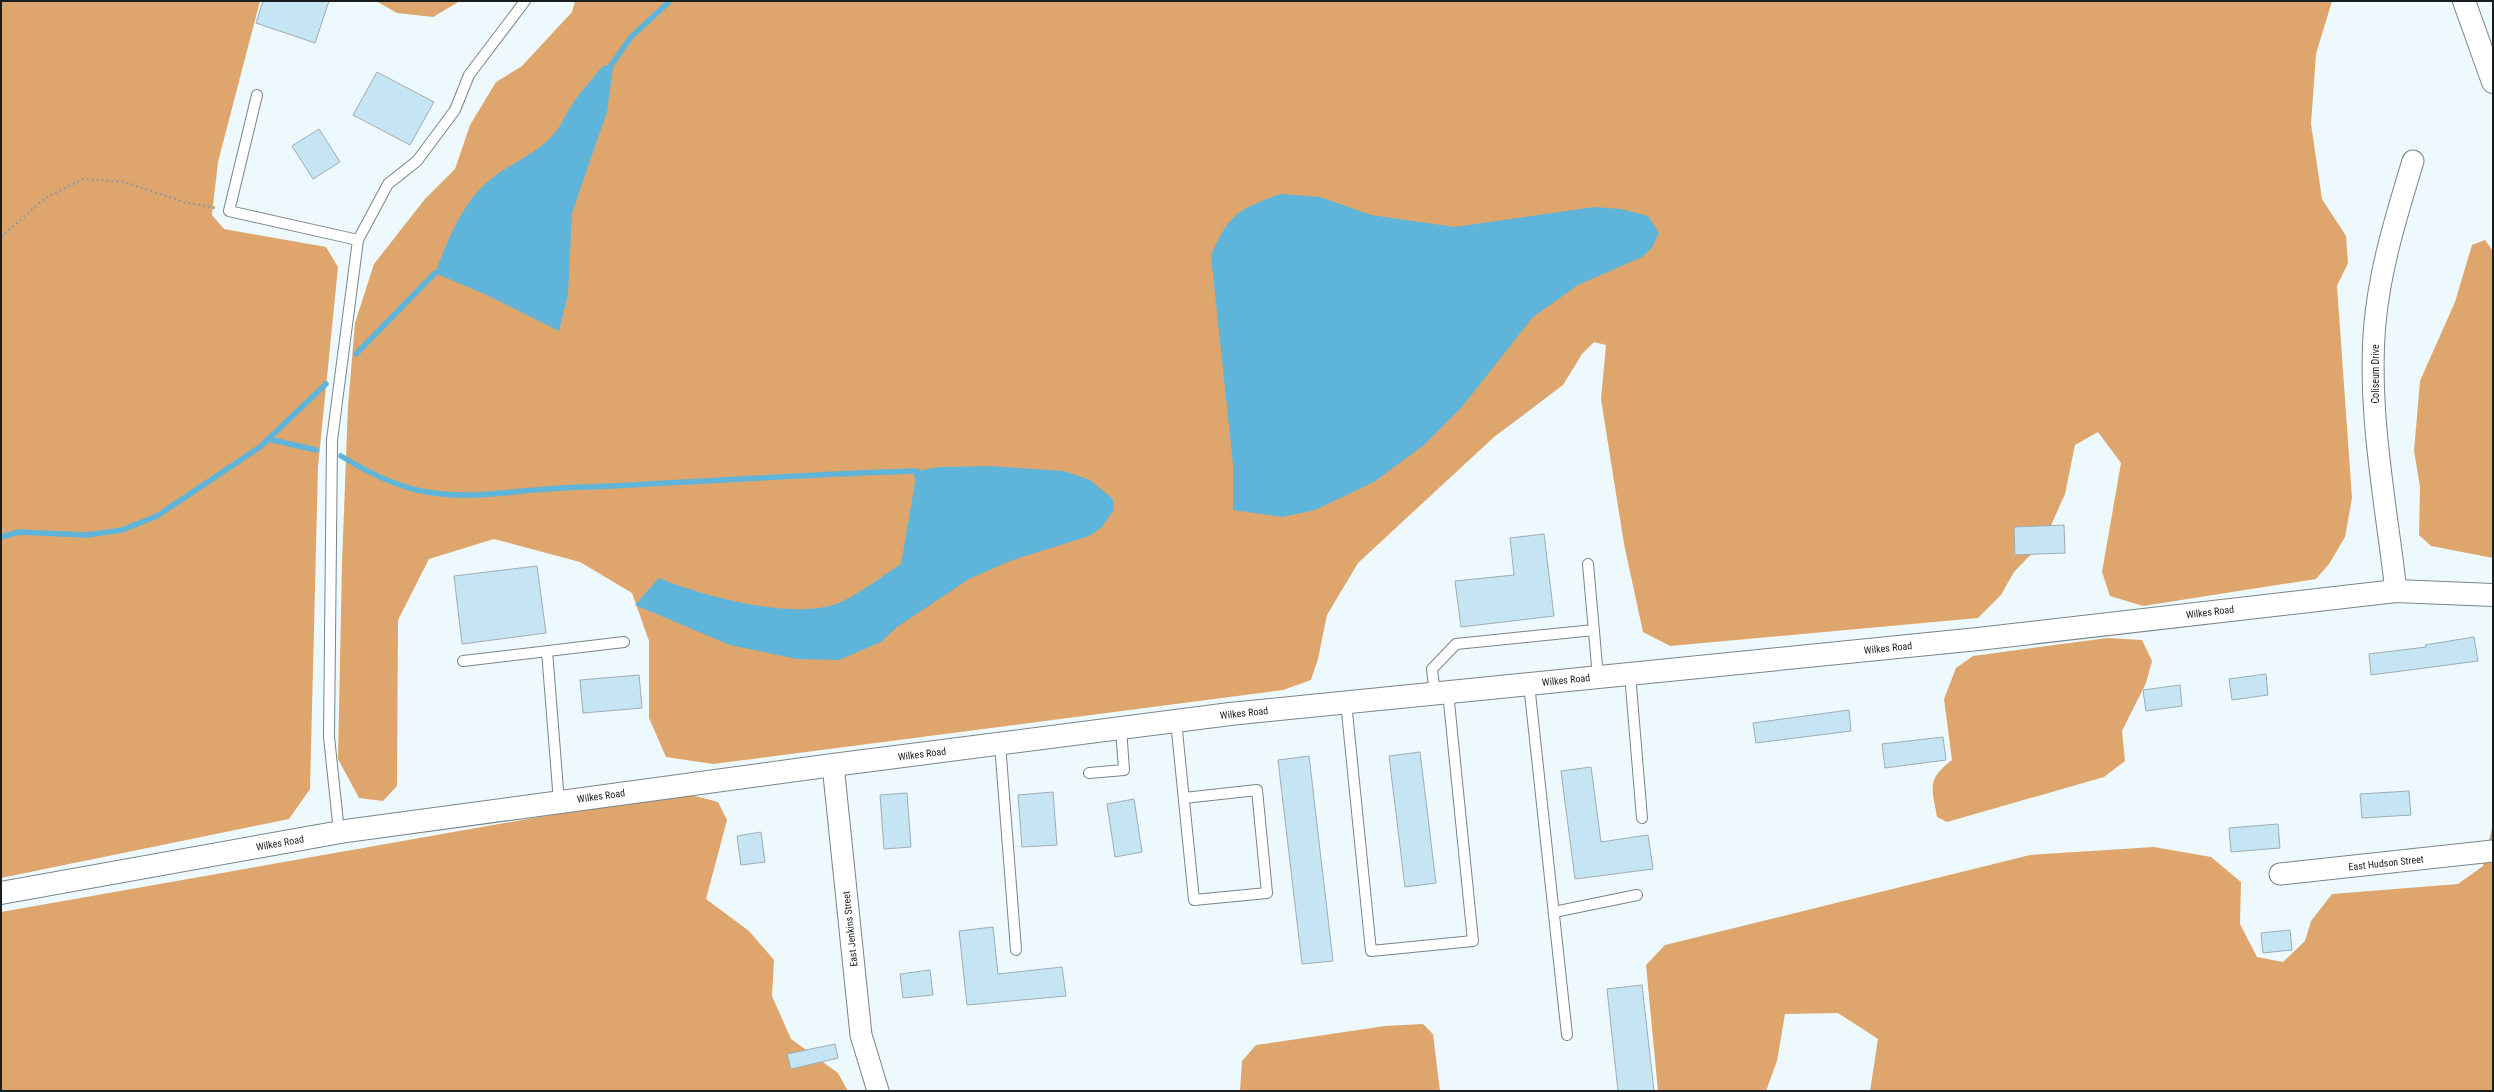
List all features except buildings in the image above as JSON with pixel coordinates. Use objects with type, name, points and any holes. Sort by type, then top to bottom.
[{"type":"street","points":[[2464,1],[2493,82]]},
{"type":"street","name":"Coliseum Drive","points":[[2396,591],[2374,403],[2375,323],[2389,242],[2413,162]]},
{"type":"street","name":"Wilkes Road","points":[[1,893],[339,832],[833,765],[1176,721],[1346,702],[1978,639],[2396,591],[2493,595]]},
{"type":"street","name":"East Jenkins Street","points":[[833,765],[861,1035],[878,1091]]},
{"type":"street","name":"East Hudson Street","points":[[2280,874],[2493,851]]},
{"type":"lane","points":[[339,832],[329,737],[332,440],[358,240],[388,184],[417,161],[455,110],[469,75],[526,1]]},
{"type":"lane","points":[[257,95],[229,211],[358,240]]},
{"type":"lane","points":[[1588,564],[1598,677]]},
{"type":"lane","points":[[1346,702],[1371,951],[1473,941],[1442,693],[1432,669],[1456,644],[1594,630]]},
{"type":"lane","points":[[462,661],[624,642]]},
{"type":"lane","points":[[547,651],[559,802]]},
{"type":"lane","points":[[1630,674],[1642,818]]},
{"type":"lane","points":[[1529,684],[1568,1035]]},
{"type":"lane","points":[[1176,721],[1194,900],[1267,893],[1257,790],[1184,798]]},
{"type":"lane","points":[[1088,773],[1124,770],[1121,728]]},
{"type":"lane","points":[[1000,744],[1016,950]]},
{"type":"lane","points":[[1554,912],[1637,895]]},
{"type":"path","points":[[1,237],[45,198],[83,180],[124,182],[184,202],[229,211]]},
{"type":"shaded area","points":[[1,1],[260,1],[218,162],[212,215],[224,229],[326,247],[338,267],[318,467],[310,789],[289,819],[1,878]]},
{"type":"shaded area","points":[[376,1],[460,1],[433,17],[397,13]]},
{"type":"shaded area","points":[[575,1],[2332,1],[2316,54],[2311,124],[2322,199],[2346,236],[2348,263],[2337,286],[2352,498],[2345,537],[2329,564],[2316,579],[2143,606],[2110,596],[2102,572],[2121,463],[2098,432],[2075,445],[2065,494],[2044,541],[2014,572],[2001,595],[1978,618],[1670,646],[1643,632],[1624,544],[1601,399],[1606,345],[1594,342],[1582,354],[1563,385],[1494,437],[1358,563],[1327,615],[1318,659],[1311,680],[1283,690],[713,764],[666,757],[649,718],[649,641],[632,593],[580,562],[494,539],[429,559],[398,620],[397,786],[383,801],[359,798],[338,759],[342,563],[348,406],[355,323],[374,264],[425,199],[455,169],[470,125],[496,82],[522,66],[572,12]]},
{"type":"shaded area","points":[[2485,240],[2493,251],[2493,558],[2431,546],[2419,535],[2420,487],[2414,451],[2420,381],[2455,302],[2472,245]]},
{"type":"shaded area","points":[[2107,638],[2142,640],[2152,661],[2146,683],[2122,731],[2125,761],[2104,777],[1947,822],[1937,817],[1933,785],[1938,773],[1952,760],[1944,699],[1956,668],[1973,656]]},
{"type":"shaded area","points":[[680,792],[718,802],[727,820],[706,899],[749,931],[774,960],[772,996],[791,1039],[838,1073],[848,1091],[1,1091],[1,912]]},
{"type":"shaded area","points":[[2493,824],[2493,1091],[1870,1091],[1878,1039],[1838,1013],[1785,1014],[1777,1061],[1766,1091],[1658,1091],[1646,965],[1665,945],[2030,855],[2154,847],[2211,857],[2241,882],[2240,924],[2257,957],[2283,962],[2305,941],[2311,921],[2332,894],[2458,884],[2483,866]]},
{"type":"shaded area","points":[[1423,1024],[1433,1034],[1440,1091],[1240,1091],[1242,1061],[1256,1045],[1385,1026]]},
{"type":"water","points":[[610,65],[613,67],[607,112],[572,213],[568,295],[559,331],[489,296],[435,273],[458,220],[474,196],[495,176],[544,144],[557,130],[573,103],[603,66]]},
{"type":"water","points":[[1280,194],[1320,197],[1371,215],[1455,227],[1594,207],[1621,209],[1648,216],[1659,233],[1652,248],[1642,257],[1578,285],[1533,317],[1462,407],[1424,445],[1374,482],[1315,510],[1282,517],[1233,510],[1233,464],[1211,256],[1223,231],[1236,215],[1254,204]]},
{"type":"water","points":[[990,466],[1064,471],[1090,480],[1113,499],[1114,510],[1101,528],[1089,536],[1010,561],[969,579],[897,627],[881,642],[839,660],[797,659],[730,645],[635,605],[659,578],[724,599],[776,608],[800,609],[823,607],[841,602],[864,589],[901,564],[917,471],[938,467]]},
{"type":"waterway","points":[[607,71],[631,37],[670,1]]},
{"type":"waterway","points":[[356,354],[435,273],[441,271]]},
{"type":"waterway","points":[[1,537],[19,532],[87,535],[122,530],[157,516],[260,447],[326,384]]},
{"type":"waterway","points":[[268,439],[316,450]]},
{"type":"waterway","points":[[341,456],[371,473],[404,487],[427,492],[461,495],[494,494],[562,488],[873,472],[917,471],[917,477]]}]
